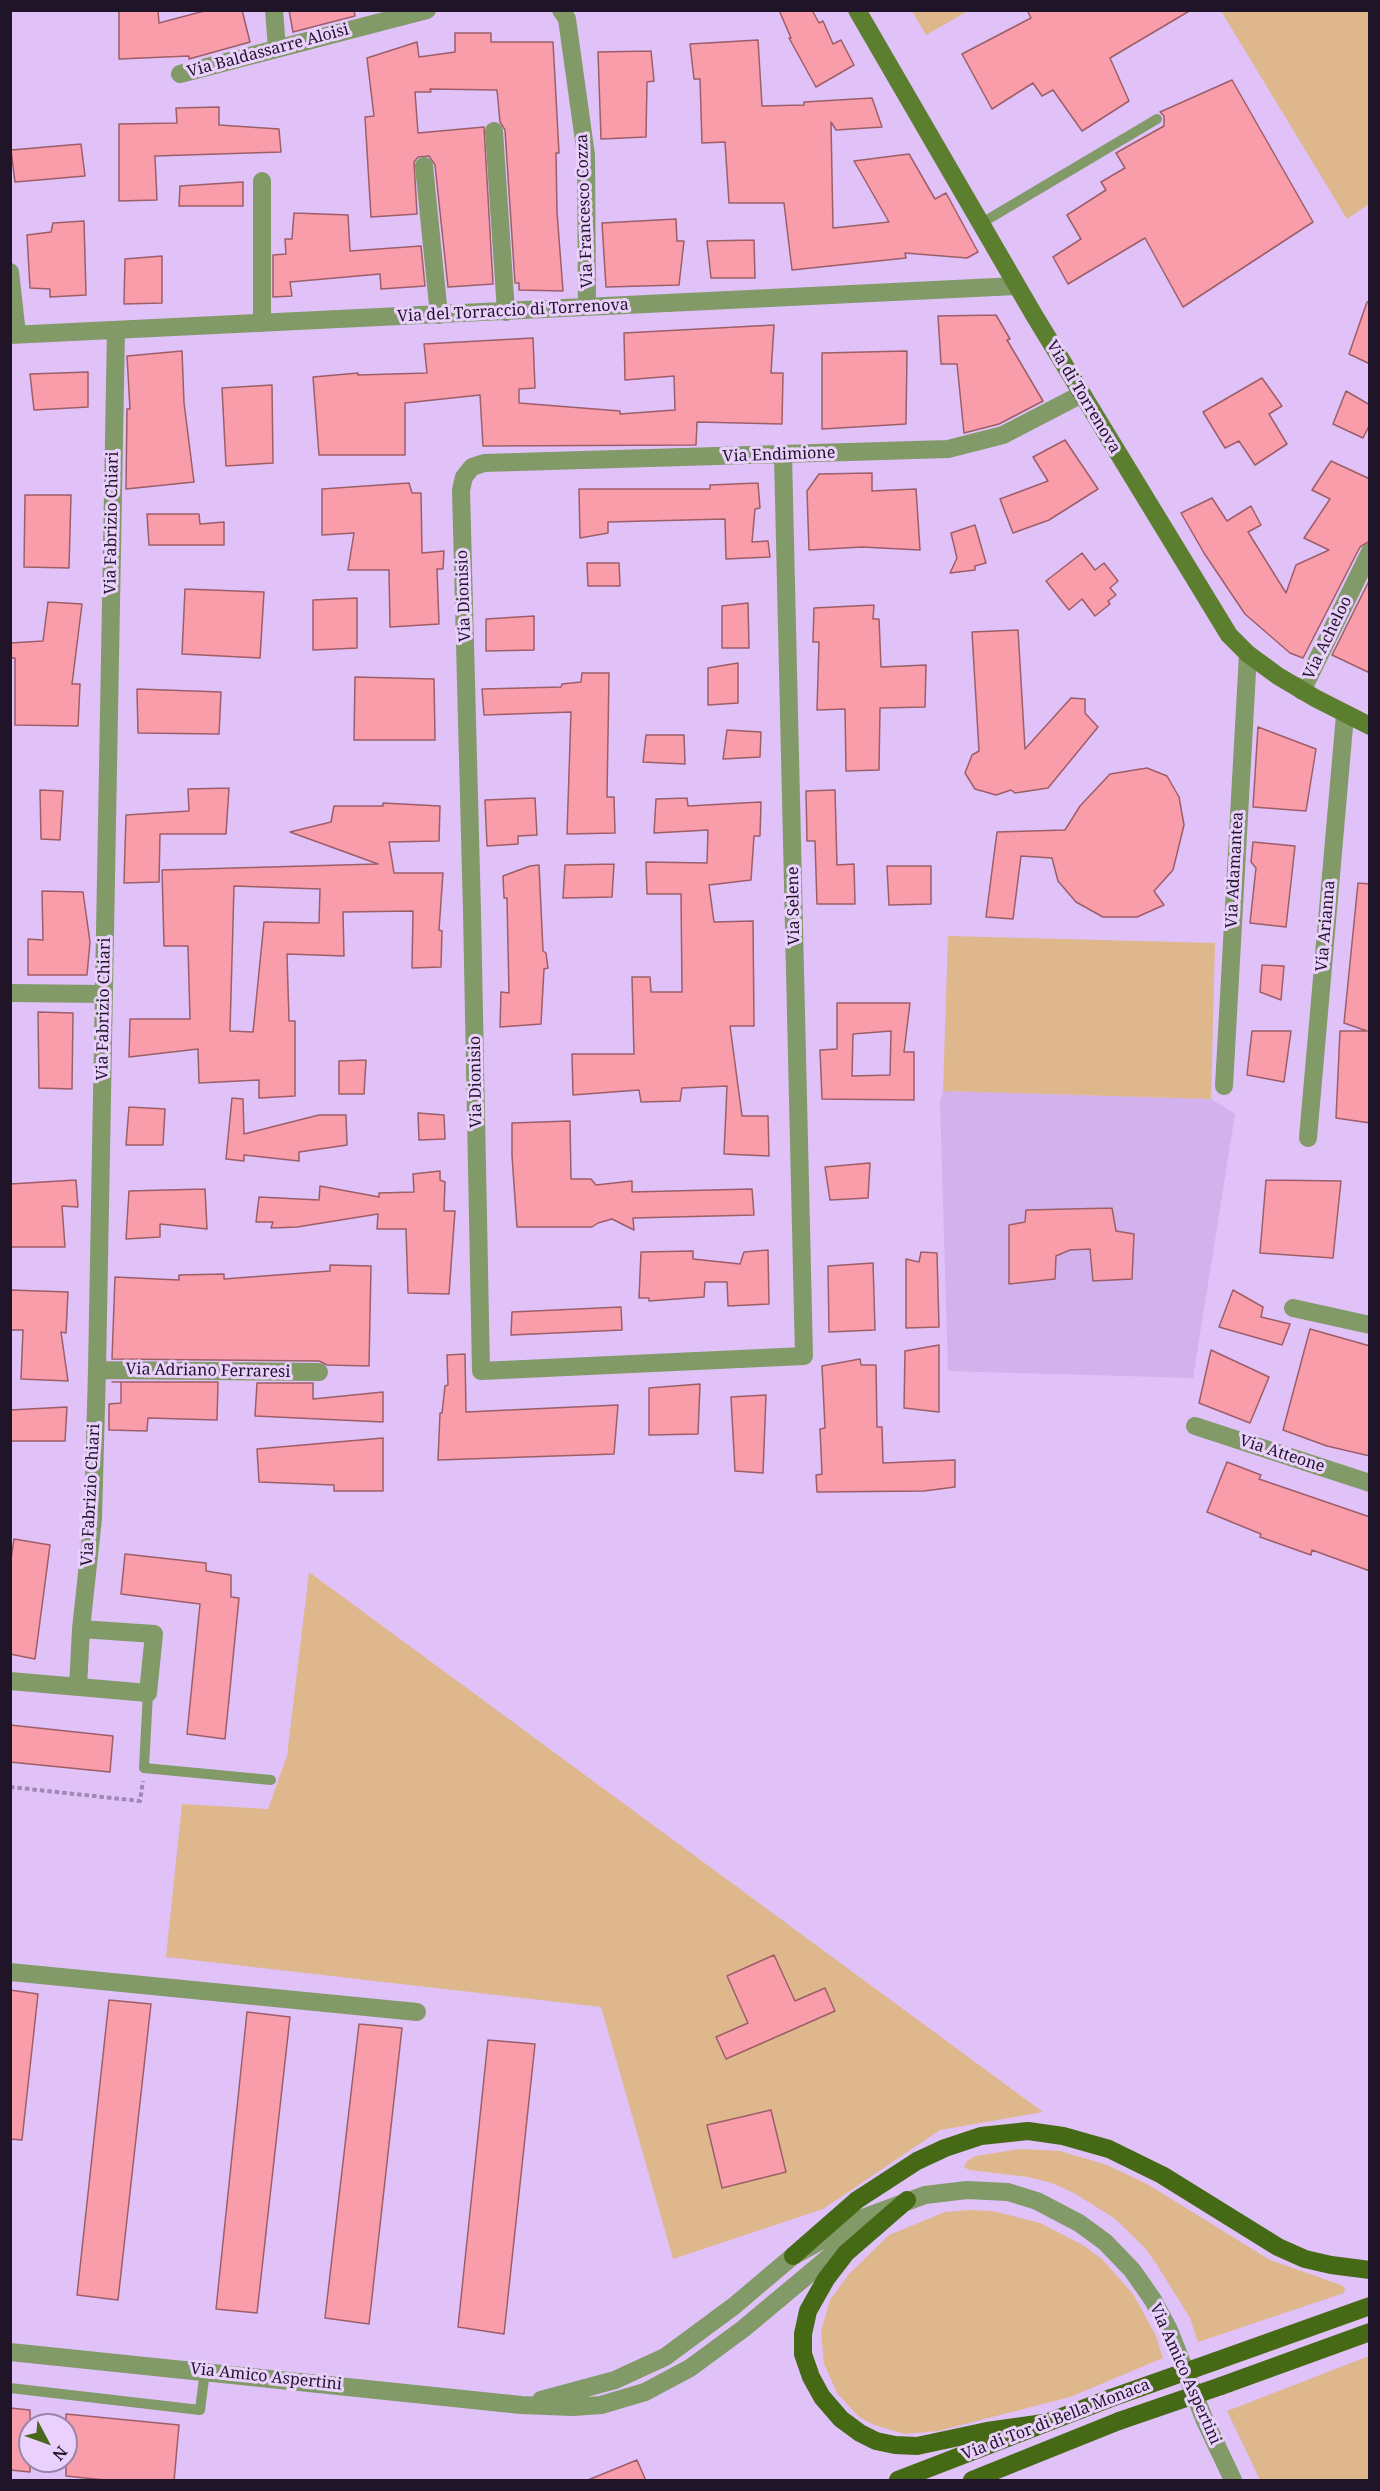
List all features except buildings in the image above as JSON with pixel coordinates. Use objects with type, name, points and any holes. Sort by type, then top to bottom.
[{"type":"main road","points":[[793,2256],[857,2200],[918,2162],[945,2148],[981,2136],[1028,2131],[1063,2136],[1109,2149],[1168,2178],[1278,2247],[1305,2259],[1370,2270]]},
{"type":"main road","points":[[907,2200],[846,2253],[825,2279],[808,2311],[803,2334],[803,2354],[811,2377],[822,2397],[841,2419],[860,2433],[876,2441],[894,2445],[917,2446],[987,2431],[1044,2423]]},
{"type":"main road","name":"Via di Tor di Bella Monaca","points":[[898,2481],[1111,2398],[1370,2306]]},
{"type":"main road","name":"Via di Tor di Bella Monaca","points":[[972,2481],[1119,2421],[1370,2332]]},
{"type":"street","points":[[274,10],[277,48]]},
{"type":"street","name":"Via Baldassarre Aloisi","points":[[180,74],[427,10]]},
{"type":"street","name":"Via Francesco Cozza","points":[[561,10],[567,19],[586,155],[588,306]]},
{"type":"street","name":"Via di Torrenova","points":[[856,10],[1016,286],[1225,628],[1248,654],[1302,691],[1370,726]]},
{"type":"street","points":[[494,131],[506,312]]},
{"type":"street","points":[[424,166],[439,315]]},
{"type":"street","points":[[262,181],[262,323]]},
{"type":"street","points":[[10,272],[14,334]]},
{"type":"street","name":"Via del Torraccio di Torrenova","points":[[14,334],[1016,286]]},
{"type":"street","name":"Via Fabrizio Chiari","points":[[78,1687],[81,1629],[93,1518],[116,330]]},
{"type":"street","name":"Via Endimione","points":[[468,472],[484,463],[783,456],[948,449],[969,445],[1016,429],[1082,394]]},
{"type":"street","name":"Via Selene","points":[[783,456],[804,1356]]},
{"type":"street","name":"Via Dionisio","points":[[468,472],[461,490],[482,1371],[804,1356]]},
{"type":"street","name":"Via Acheloo","points":[[1302,691],[1370,552]]},
{"type":"street","name":"Via Adamantea","points":[[1224,1086],[1248,654]]},
{"type":"street","name":"Via Arianna","points":[[1308,1138],[1345,715]]},
{"type":"street","points":[[10,993],[104,994]]},
{"type":"street","points":[[1293,1308],[1370,1325]]},
{"type":"street","name":"Via Adriano Ferraresi","points":[[97,1370],[319,1372]]},
{"type":"street","name":"Via Atteone","points":[[1195,1426],[1370,1483]]},
{"type":"street","points":[[10,1681],[148,1693],[153,1634],[81,1629]]},
{"type":"street","points":[[10,1972],[417,2012]]},
{"type":"street","name":"Via Amico Aspertini","points":[[521,2405],[602,2384],[636,2372],[665,2357],[734,2306],[793,2256],[848,2225],[907,2200],[925,2195],[959,2191],[1008,2192],[1025,2196],[1059,2212],[1099,2237],[1132,2270],[1158,2310],[1174,2342],[1205,2421],[1233,2481]]},
{"type":"street","name":"Via Amico Aspertini","points":[[10,2352],[521,2405],[573,2407],[601,2405],[655,2388],[716,2350],[842,2245],[907,2200]]},
{"type":"lane","points":[[980,224],[1157,119]]},
{"type":"lane","points":[[148,1693],[144,1768],[271,1780]]},
{"type":"lane","points":[[10,2388],[200,2410],[205,2371]]},
{"type":"path","points":[[10,1787],[140,1801],[144,1768]]},
{"type":"shaded area","points":[[912,11],[968,11],[926,35]]},
{"type":"shaded area","points":[[1221,11],[1369,11],[1369,204],[1347,219]]},
{"type":"shaded area","points":[[948,936],[1215,943],[1211,1099],[943,1091]]},
{"type":"shaded area","points":[[943,1091],[1211,1099],[1235,1114],[1193,1378],[948,1371],[940,1103]]},
{"type":"shaded area","points":[[309,1572],[1043,2112],[940,2130],[823,2209],[673,2259],[601,2007],[166,1957],[182,1804],[268,1809],[287,1756]]},
{"type":"shaded area","points":[[1020,2149],[1060,2151],[1107,2165],[1147,2184],[1270,2260],[1341,2285],[1345,2288],[1344,2293],[1198,2342],[1190,2318],[1157,2265],[1145,2248],[1114,2218],[1074,2193],[1052,2183],[1028,2177],[969,2170],[964,2167],[967,2161],[976,2156]]},
{"type":"shaded area","points":[[993,2211],[1040,2223],[1083,2245],[1102,2259],[1133,2294],[1156,2336],[1163,2358],[1070,2397],[938,2431],[905,2434],[874,2425],[859,2417],[837,2393],[824,2364],[821,2331],[830,2300],[849,2274],[889,2235],[945,2212]]},
{"type":"shaded area","points":[[1369,2356],[1369,2480],[1260,2480],[1227,2411]]}]
